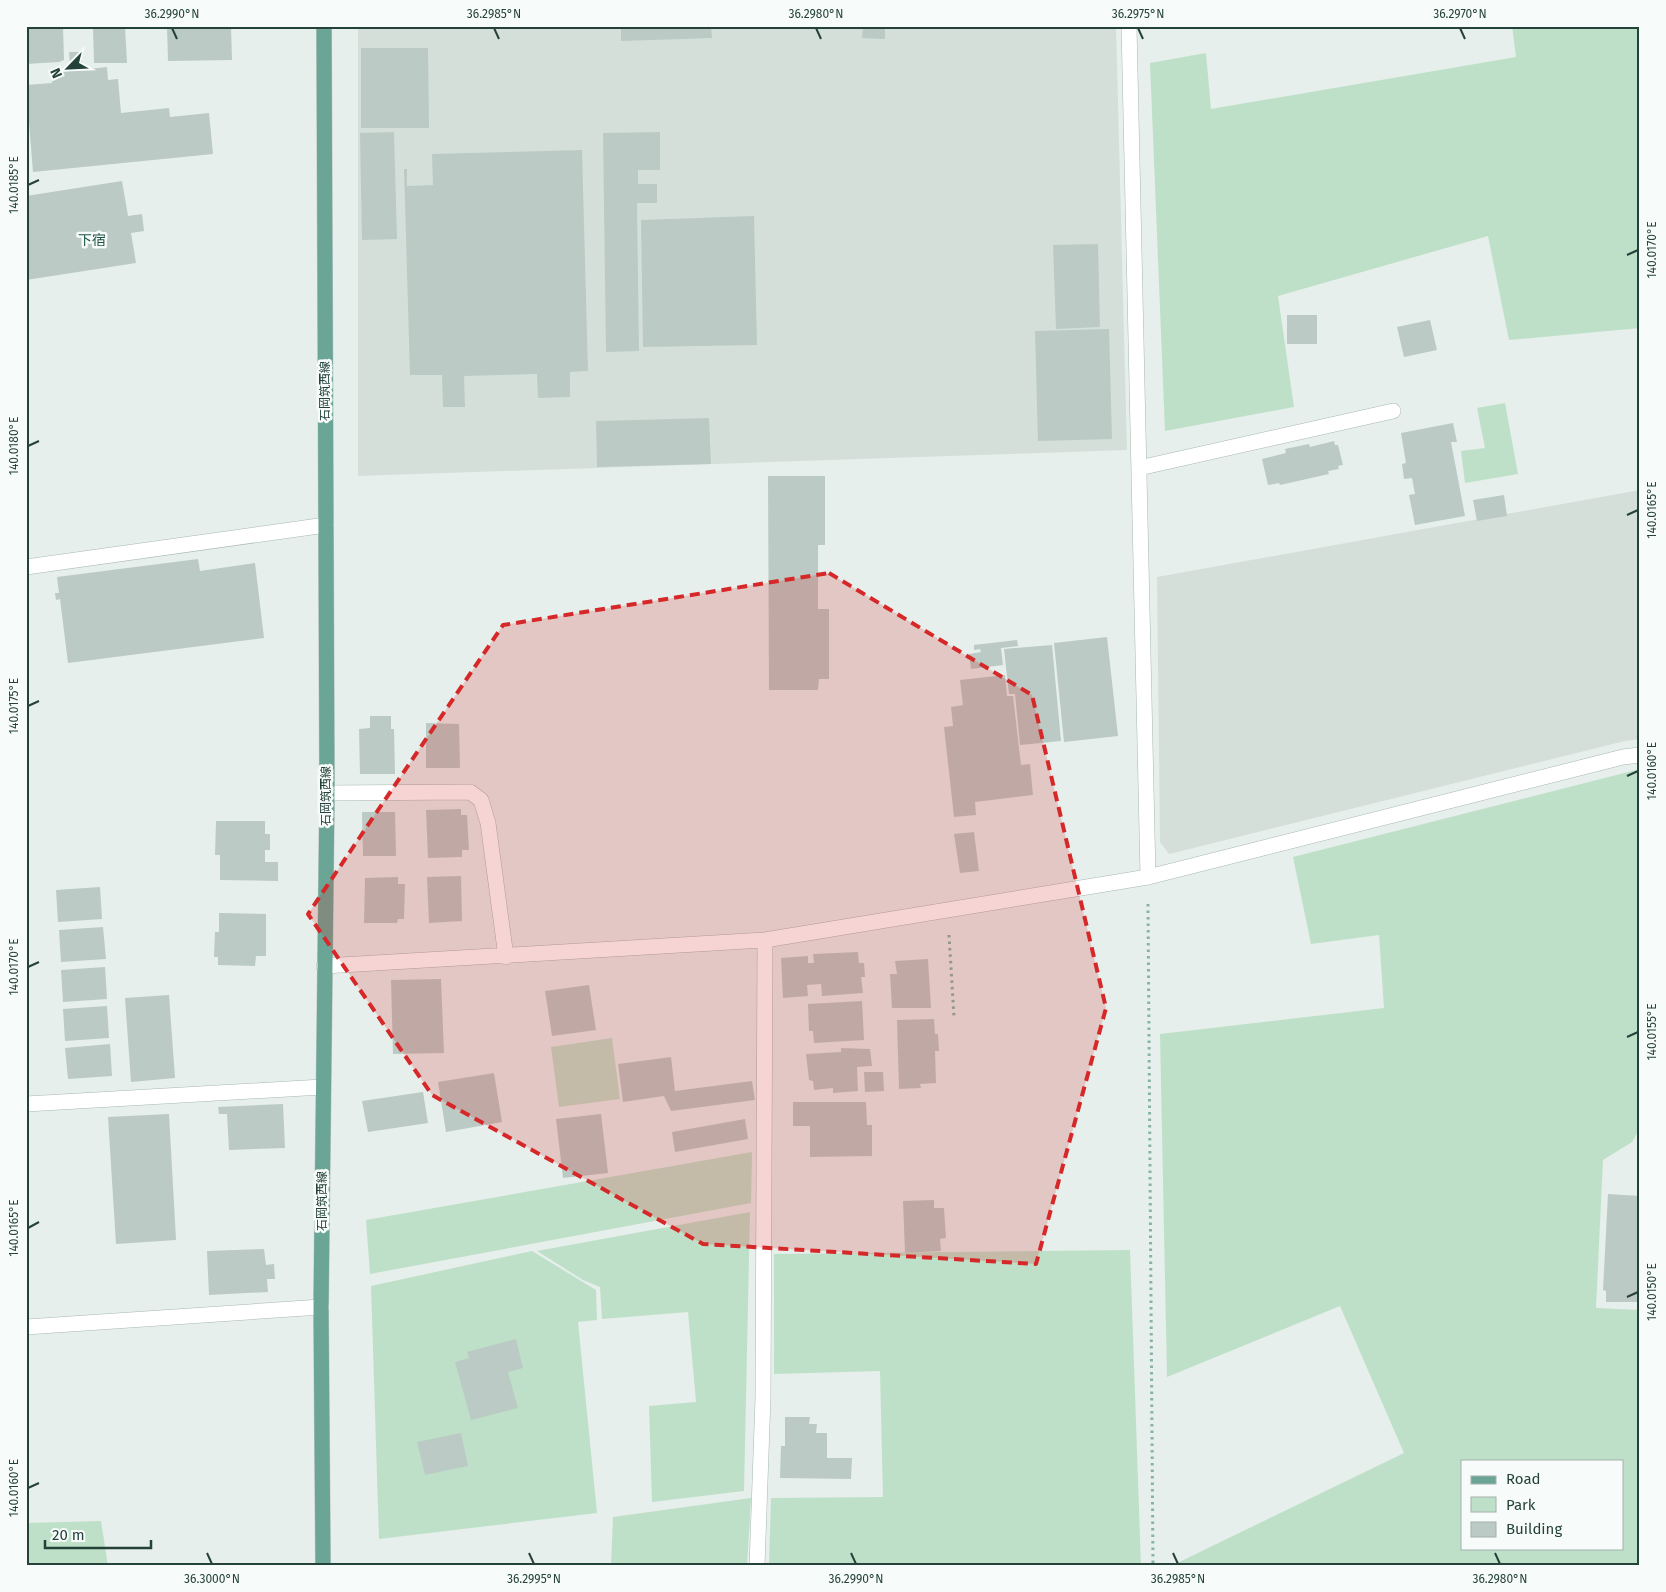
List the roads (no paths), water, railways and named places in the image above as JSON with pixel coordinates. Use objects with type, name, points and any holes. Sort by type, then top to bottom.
[{"type":"main road","name":"石岡筑西線","points":[[323,1566],[322,1087],[327,793],[324,26]]},
{"type":"street","points":[[1129,26],[1148,877]]},
{"type":"street","points":[[1139,468],[1393,411]]},
{"type":"street","points":[[26,567],[326,526]]},
{"type":"street","points":[[324,966],[765,940],[1148,877],[1623,757],[1640,755]]},
{"type":"street","points":[[327,793],[470,792],[481,800],[488,823],[506,956]]},
{"type":"street","points":[[757,1566],[763,1388],[765,940]]},
{"type":"street","points":[[26,1104],[322,1087]]},
{"type":"street","points":[[26,1327],[321,1306]]},
{"type":"district","name":"下宿","points":[[92,240]]}]
